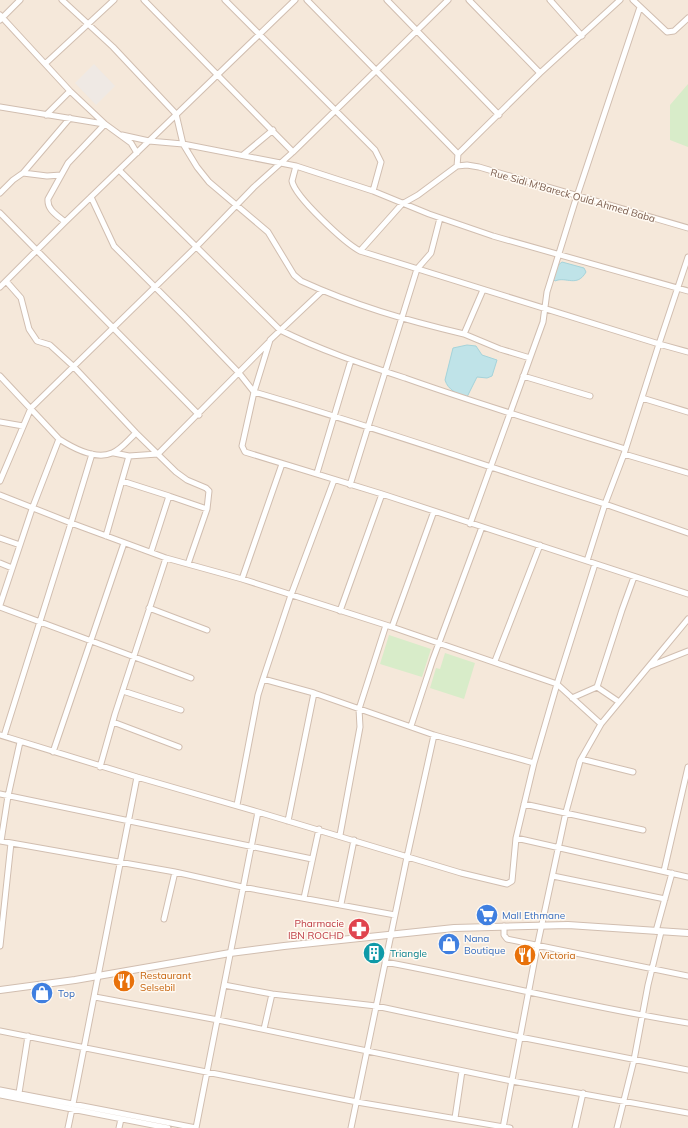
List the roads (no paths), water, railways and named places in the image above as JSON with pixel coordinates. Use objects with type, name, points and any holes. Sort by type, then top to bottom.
[{"type":"street","points":[[20,0],[1,17],[46,63],[70,91],[105,124],[131,143],[137,153]]},
{"type":"street","points":[[62,0],[113,47],[176,114],[183,144],[209,182],[268,232],[301,281],[363,307],[401,319],[464,334],[500,349],[530,358]]},
{"type":"street","points":[[46,63],[114,0]]},
{"type":"street","points":[[144,0],[293,152]]},
{"type":"street","points":[[226,0],[379,156],[381,162],[380,169],[373,191]]},
{"type":"street","points":[[0,287],[176,114],[295,0]]},
{"type":"street","points":[[308,0],[458,154]]},
{"type":"street","points":[[387,0],[499,115]]},
{"type":"street","points":[[0,481],[31,408],[196,247],[279,162],[293,152],[448,0]]},
{"type":"street","points":[[470,0],[540,73]]},
{"type":"street","points":[[550,0],[582,36]]},
{"type":"street","points":[[360,251],[402,204],[418,195],[457,166],[458,154],[540,73],[620,0]]},
{"type":"street","points":[[634,0],[666,32],[674,31],[688,18]]},
{"type":"street","points":[[470,524],[543,322],[544,308],[559,255],[640,7]]},
{"type":"street","points":[[46,115],[70,91]]},
{"type":"street","points":[[0,113],[2,108],[105,124]]},
{"type":"street","points":[[0,193],[13,180],[23,173],[70,118]]},
{"type":"street","points":[[65,222],[51,211],[48,205],[48,199],[68,163],[105,124]]},
{"type":"street","points":[[243,155],[273,130]]},
{"type":"street","points":[[122,135],[150,141],[183,144],[296,166],[373,191],[402,204],[440,218],[559,255],[688,291]]},
{"type":"street","name":"Rue Sidi M'Bareck Ould Ahmed Baba","points":[[457,166],[467,165],[479,167],[688,228]]},
{"type":"street","points":[[296,166],[292,181],[298,194],[344,240],[360,251],[688,352]]},
{"type":"street","points":[[119,170],[280,330],[306,343],[385,372],[688,473]]},
{"type":"street","points":[[23,173],[47,176],[61,175]]},
{"type":"street","points":[[91,197],[114,246],[239,373],[254,392],[335,416],[490,468],[606,504],[688,533]]},
{"type":"street","points":[[0,213],[199,415]]},
{"type":"street","points":[[350,485],[417,269],[430,253],[440,218]]},
{"type":"street","points":[[586,561],[625,451],[688,257]]},
{"type":"street","points":[[6,281],[21,298],[29,330],[37,341],[50,345],[73,366],[136,433],[181,476],[206,488],[209,491],[207,509],[188,564]]},
{"type":"street","points":[[464,334],[483,290]]},
{"type":"street","points":[[114,453],[129,456],[158,454],[199,415],[280,330],[322,291]]},
{"type":"street","points":[[269,342],[254,392],[242,449],[245,452],[317,473],[334,480],[382,494],[688,594]]},
{"type":"street","points":[[317,473],[351,360]]},
{"type":"street","points":[[0,376],[59,439],[70,446],[92,454],[107,455],[114,453],[136,433]]},
{"type":"street","points":[[523,376],[590,396]]},
{"type":"street","points":[[642,398],[688,412]]},
{"type":"street","points":[[0,422],[23,426]]},
{"type":"street","points":[[59,439],[32,509],[0,606],[39,623],[191,678]]},
{"type":"street","points":[[92,454],[2,735],[100,767],[340,835],[461,873],[507,884],[512,881],[516,838],[534,763],[595,564]]},
{"type":"street","points":[[106,536],[129,456]]},
{"type":"street","points":[[242,579],[282,464]]},
{"type":"street","points":[[237,806],[258,695],[291,595],[334,480]]},
{"type":"street","points":[[122,481],[207,509]]},
{"type":"street","points":[[340,611],[382,494]]},
{"type":"street","points":[[0,495],[32,509],[166,558],[242,579],[389,626],[557,684],[601,724]]},
{"type":"street","points":[[152,552],[169,496]]},
{"type":"street","points":[[340,835],[361,721],[359,709],[389,626],[434,511]]},
{"type":"street","points":[[411,726],[482,527]]},
{"type":"street","points":[[0,538],[20,545]]},
{"type":"street","points":[[53,752],[124,543]]},
{"type":"street","points":[[495,662],[540,545]]},
{"type":"street","points":[[100,767],[133,657],[166,558]]},
{"type":"street","points":[[0,563],[12,568]]},
{"type":"street","points":[[572,698],[597,687],[634,577]]},
{"type":"street","points":[[149,608],[207,630]]},
{"type":"street","points":[[503,1127],[537,947],[558,847],[581,759],[601,724],[688,620]]},
{"type":"street","points":[[649,666],[688,651]]},
{"type":"street","points":[[263,679],[314,693],[434,735],[534,763]]},
{"type":"street","points":[[597,687],[619,702]]},
{"type":"street","points":[[123,690],[181,710]]},
{"type":"street","points":[[288,821],[314,693]]},
{"type":"street","points":[[113,722],[179,747]]},
{"type":"street","points":[[351,1128],[390,935],[434,735]]},
{"type":"street","points":[[20,742],[8,796],[1,841],[175,872],[242,887],[395,915]]},
{"type":"street","points":[[581,759],[633,772]]},
{"type":"street","points":[[664,871],[688,771]]},
{"type":"street","points":[[68,1128],[85,1048],[95,997],[97,977],[137,777]]},
{"type":"street","points":[[0,794],[312,859]]},
{"type":"street","points":[[524,804],[643,830]]},
{"type":"street","points":[[0,1095],[73,1106],[196,1128],[208,1073],[250,846],[258,812]]},
{"type":"street","points":[[304,898],[319,829]]},
{"type":"street","points":[[516,838],[688,877]]},
{"type":"street","points":[[341,904],[354,840]]},
{"type":"street","points":[[0,946],[11,843]]},
{"type":"street","points":[[164,919],[175,872]]},
{"type":"street","points":[[617,1128],[634,1060],[665,899],[672,873]]},
{"type":"street","points":[[553,876],[665,899]]},
{"type":"street","points":[[0,990],[97,977],[230,953],[454,928],[568,925],[659,932],[688,932]]},
{"type":"street","points":[[504,926],[504,935],[507,939],[537,947],[688,976]]},
{"type":"street","points":[[385,962],[454,975],[643,1016],[688,1023]]},
{"type":"street","points":[[224,985],[272,994],[376,1006],[520,1037],[688,1070]]},
{"type":"street","points":[[264,1029],[272,994]]},
{"type":"street","points":[[95,997],[264,1029],[512,1081],[624,1100],[688,1113]]},
{"type":"street","points":[[0,1030],[357,1102],[510,1128]]},
{"type":"street","points":[[19,1093],[28,1036]]},
{"type":"street","points":[[455,1118],[462,1071]]},
{"type":"street","points":[[0,1090],[19,1093],[121,1119],[168,1128]]},
{"type":"street","points":[[575,1128],[583,1093]]},
{"type":"street","points":[[120,1128],[121,1119]]},
{"type":"water","points":[[562,262],[584,268],[586,272],[583,277],[575,281],[555,281],[553,279],[557,266]]},
{"type":"water","points":[[467,345],[476,346],[482,355],[497,360],[492,376],[487,378],[477,377],[467,397],[453,391],[445,380],[453,348]]},
{"type":"place","name":"Mall Ethmane","points":[[487,915]]},
{"type":"place","name":"Pharmacie IBN ROCHD","points":[[359,929]]},
{"type":"place","name":"Nana Boutique","points":[[449,944]]},
{"type":"place","name":"Triangle","points":[[374,953]]},
{"type":"place","name":"Victoria","points":[[525,955]]},
{"type":"place","name":"Restaurant Selsebil","points":[[124,981]]},
{"type":"place","name":"Top","points":[[42,993]]}]
